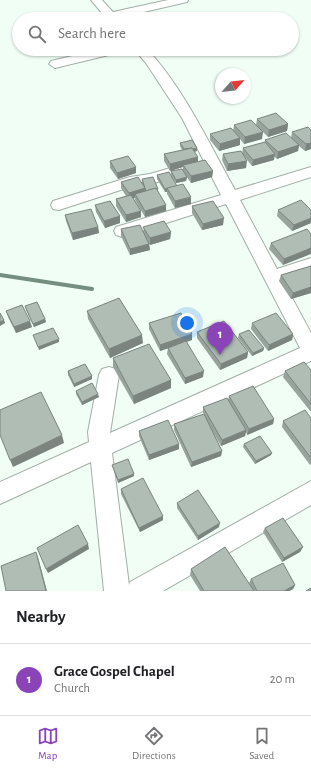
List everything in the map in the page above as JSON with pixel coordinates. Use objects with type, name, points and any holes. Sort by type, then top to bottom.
[{"type":"street","points":[[96,0],[107,12]]},
{"type":"street","points":[[130,12],[159,2],[183,0]]},
{"type":"street","points":[[55,64],[88,56]]},
{"type":"street","points":[[0,493],[100,449],[311,352],[231,197],[219,159],[146,56]]},
{"type":"street","points":[[59,205],[135,180],[151,179],[219,159]]},
{"type":"street","points":[[122,231],[311,172]]},
{"type":"street","points":[[272,278],[311,264]]},
{"type":"street","points":[[109,375],[99,432],[117,591]]},
{"type":"street","points":[[139,591],[311,492]]},
{"type":"building","points":[[276,113],[288,124],[269,130],[257,119]]},
{"type":"building","points":[[251,120],[263,132],[245,137],[234,125]]},
{"type":"building","points":[[308,127],[311,130],[311,143],[306,144],[292,132]]},
{"type":"building","points":[[231,128],[240,138],[220,144],[210,134]]},
{"type":"building","points":[[286,133],[299,145],[278,152],[265,140]]},
{"type":"building","points":[[192,140],[197,148],[184,149],[180,143]]},
{"type":"building","points":[[265,142],[275,154],[253,160],[243,148]]},
{"type":"building","points":[[192,148],[198,157],[170,164],[164,154]]},
{"type":"building","points":[[241,151],[247,161],[228,164],[223,154]]},
{"type":"building","points":[[128,156],[136,167],[117,173],[110,161]]},
{"type":"building","points":[[205,160],[213,171],[191,176],[183,165]]},
{"type":"building","points":[[182,169],[187,177],[176,180],[171,171]]},
{"type":"building","points":[[169,172],[177,186],[165,189],[157,175]]},
{"type":"building","points":[[138,177],[145,188],[129,193],[121,182]]},
{"type":"building","points":[[153,177],[158,189],[157,190],[156,188],[146,191],[142,179]]},
{"type":"building","points":[[183,184],[191,197],[175,201],[167,188]]},
{"type":"building","points":[[156,188],[166,205],[145,211],[135,194]]},
{"type":"building","points":[[131,195],[141,211],[126,215],[116,199]]},
{"type":"building","points":[[301,200],[311,210],[311,218],[294,225],[278,210]]},
{"type":"building","points":[[110,201],[120,216],[104,221],[95,205]]},
{"type":"building","points":[[213,201],[224,218],[203,224],[192,206]]},
{"type":"building","points":[[91,209],[98,227],[72,233],[65,215]]},
{"type":"building","points":[[164,221],[171,232],[150,238],[143,227]]},
{"type":"building","points":[[140,225],[149,244],[130,249],[121,229]]},
{"type":"building","points":[[307,229],[311,234],[311,248],[284,259],[271,243]]},
{"type":"building","points":[[311,266],[311,287],[293,293],[281,275]]},
{"type":"building","points":[[119,298],[142,335],[109,349],[87,311]]},
{"type":"building","points":[[37,302],[45,319],[33,324],[25,306]]},
{"type":"building","points":[[22,305],[30,321],[14,327],[6,311]]},
{"type":"building","points":[[0,313],[4,320],[0,322]]},
{"type":"building","points":[[181,313],[192,334],[160,345],[149,323]]},
{"type":"building","points":[[276,313],[293,334],[269,345],[252,323]]},
{"type":"building","points":[[224,321],[248,352],[221,364],[197,332]]},
{"type":"building","points":[[53,328],[59,339],[38,347],[33,335]]},
{"type":"building","points":[[249,330],[264,348],[253,353],[239,334]]},
{"type":"building","points":[[186,341],[204,371],[185,378],[168,348]]},
{"type":"building","points":[[149,344],[171,380],[133,396],[113,358]]},
{"type":"building","points":[[304,362],[311,370],[311,404],[285,371]]},
{"type":"building","points":[[85,364],[92,376],[74,384],[68,371]]},
{"type":"building","points":[[92,383],[98,394],[82,402],[76,391]]},
{"type":"building","points":[[253,386],[274,419],[249,429],[229,396]]},
{"type":"building","points":[[41,392],[62,435],[10,460],[0,435],[0,410]]},
{"type":"building","points":[[227,398],[246,430],[222,440],[203,407]]},
{"type":"building","points":[[305,410],[311,418],[311,458],[283,421]]},
{"type":"building","points":[[204,414],[222,451],[192,462],[174,424]]},
{"type":"building","points":[[168,420],[179,444],[149,455],[139,431]]},
{"type":"building","points":[[260,436],[272,453],[256,461],[244,444]]},
{"type":"building","points":[[128,459],[134,474],[118,480],[112,465]]},
{"type":"building","points":[[143,478],[163,516],[139,528],[121,489]]},
{"type":"building","points":[[198,490],[220,523],[198,536],[177,503]]},
{"type":"building","points":[[283,518],[303,547],[284,558],[265,528]]},
{"type":"building","points":[[78,525],[88,544],[46,569],[37,548]]},
{"type":"building","points":[[225,547],[254,591],[204,591],[191,569]]},
{"type":"building","points":[[36,552],[46,591],[6,591],[1,566]]},
{"type":"building","points":[[283,563],[295,585],[284,591],[257,591],[251,579]]},
{"type":"waterway","points":[[0,275],[92,289]]},
{"type":"place","name":"Grace Gospel Chapel","points":[[220,355]]}]
